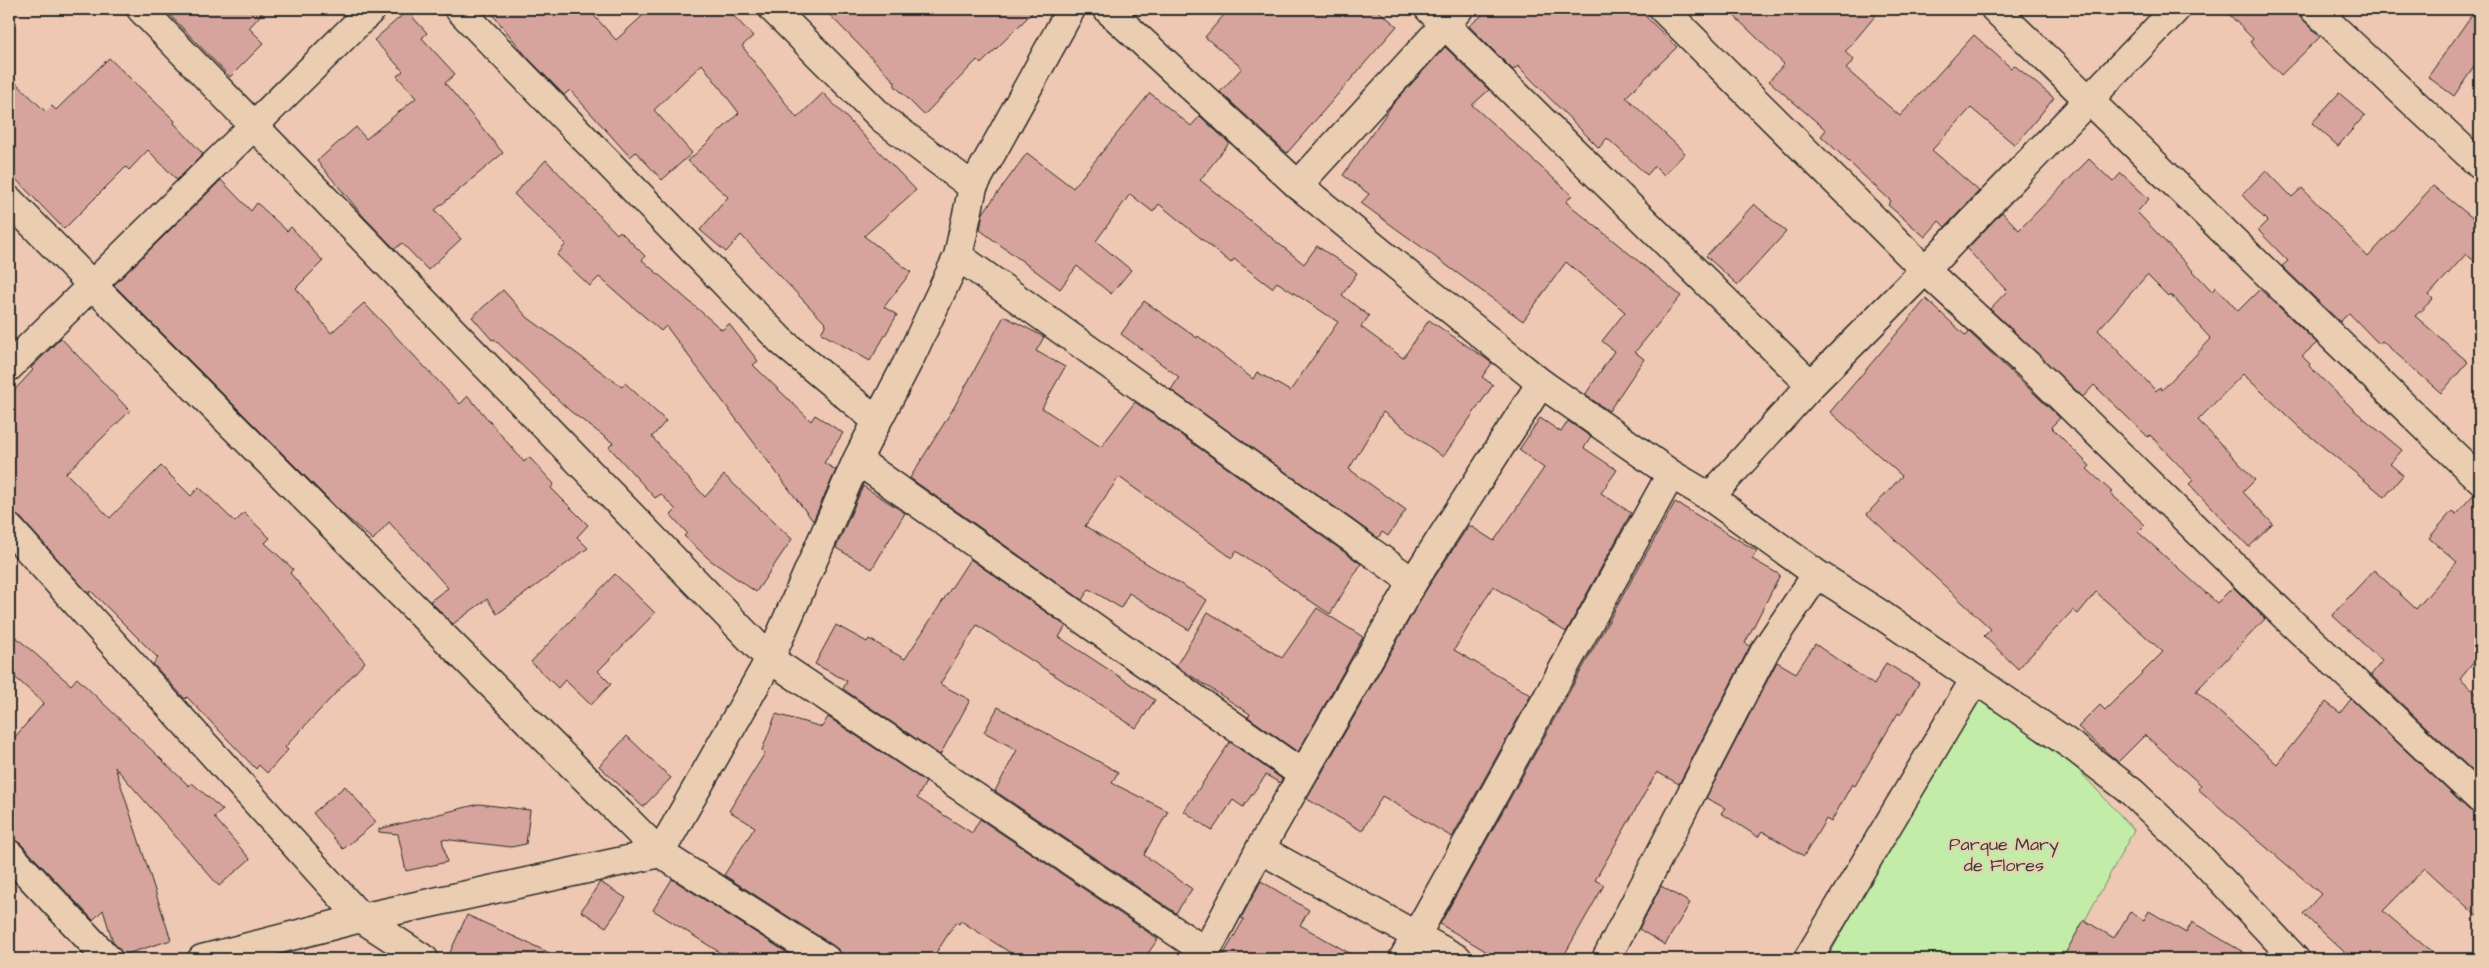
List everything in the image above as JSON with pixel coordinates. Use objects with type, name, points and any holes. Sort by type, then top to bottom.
[{"type":"street","points":[[141,9],[770,659],[1204,956],[1260,849],[1413,582],[1541,382]]},
{"type":"street","points":[[9,367],[372,9]]},
{"type":"street","points":[[459,9],[781,341],[877,421]]},
{"type":"street","points":[[773,9],[884,119],[973,187]]},
{"type":"street","points":[[202,959],[361,918],[660,853],[770,659],[856,460],[911,356],[958,256],[973,187],[1071,9]]},
{"type":"street","points":[[1107,9],[1298,186],[1541,382],[1671,474],[1710,497],[1817,574],[2075,748],[2132,792],[2197,854],[2295,959]]},
{"type":"street","points":[[1663,9],[1925,270],[2028,365],[2292,623],[2480,799]]},
{"type":"street","points":[[1995,9],[2087,100],[2289,292],[2480,480]]},
{"type":"street","points":[[1710,497],[1811,385],[1925,270],[2176,9]]},
{"type":"street","points":[[2314,9],[2480,165]]},
{"type":"street","points":[[1298,186],[1444,14],[1811,385]]},
{"type":"street","points":[[9,200],[660,853],[826,959]]},
{"type":"street","points":[[958,256],[1413,582]]},
{"type":"street","points":[[856,460],[1302,774]]},
{"type":"street","points":[[1403,959],[1671,474]]},
{"type":"street","points":[[9,528],[361,918],[424,959]]},
{"type":"street","points":[[1606,959],[1766,649],[1817,574]]},
{"type":"street","points":[[1808,959],[1975,679]]},
{"type":"street","points":[[1260,849],[1458,959]]},
{"type":"street","points":[[9,854],[108,959]]},
{"type":"green space","name":"Parque Mary de Flores","points":[[1975,695],[2073,764],[2134,830],[2064,959],[1827,959]]},
{"type":"building","points":[[164,9],[266,9],[249,28],[264,43],[230,77]]},
{"type":"building","points":[[488,9],[588,9],[616,40],[650,9],[727,9],[753,36],[742,46],[797,118],[823,93],[916,190],[864,236],[911,272],[884,307],[897,315],[870,361],[821,333],[826,324],[741,235],[726,252],[700,230],[728,197],[688,161],[739,113],[702,64],[654,110],[692,153],[662,180],[636,152],[630,157],[570,90],[564,95],[528,58]]},
{"type":"building","points":[[824,9],[1036,9],[981,64],[977,60],[924,115],[895,86],[895,82]]},
{"type":"building","points":[[1229,9],[1376,9],[1397,26],[1287,153],[1220,92],[1242,68],[1205,37]]},
{"type":"building","points":[[1490,9],[1638,9],[1677,47],[1626,97],[1685,153],[1664,175],[1655,166],[1647,175],[1607,138],[1599,148],[1518,66],[1513,70],[1469,26]]},
{"type":"building","points":[[1727,9],[1881,9],[1845,52],[1854,60],[1846,69],[1900,116],[1974,35],[2011,68],[2014,65],[2054,98],[2015,145],[1971,108],[1932,150],[1979,191],[1945,227],[1939,221],[1925,237],[1888,205],[1891,201],[1821,136],[1826,130],[1769,81],[1784,64]]},
{"type":"building","points":[[2224,9],[2293,9],[2320,37],[2281,75],[2250,42],[2253,39]]},
{"type":"building","points":[[2476,9],[2480,9],[2480,58],[2454,96],[2428,77]]},
{"type":"building","points":[[407,11],[427,33],[422,38],[455,74],[445,83],[503,153],[435,210],[461,239],[428,270],[402,243],[395,249],[364,217],[317,161],[356,127],[366,139],[416,98],[397,76],[403,71],[374,40]]},
{"type":"building","points":[[1445,47],[1489,90],[1472,105],[1572,195],[1566,202],[1681,296],[1635,352],[1644,359],[1609,411],[1585,395],[1614,351],[1602,341],[1625,312],[1566,262],[1523,321],[1361,203],[1369,194],[1343,175],[1393,104]]},
{"type":"building","points":[[109,58],[175,121],[174,123],[203,154],[177,180],[148,150],[129,170],[126,167],[64,229],[9,172],[9,76],[46,112],[52,106],[56,110]]},
{"type":"building","points":[[1150,93],[1191,126],[1200,116],[1229,143],[1200,180],[1304,264],[1317,246],[1357,273],[1342,295],[1369,316],[1361,327],[1403,358],[1429,320],[1492,363],[1482,377],[1493,385],[1443,457],[1383,412],[1349,469],[1406,510],[1388,536],[1382,532],[1378,538],[1171,390],[1179,377],[1121,334],[1144,301],[1197,338],[1198,336],[1253,379],[1257,372],[1290,391],[1338,322],[1277,282],[1272,288],[1234,259],[1231,263],[1159,204],[1153,212],[1130,194],[1096,241],[1131,270],[1111,294],[1077,266],[1060,289],[980,230],[983,213],[1027,153],[1073,188]]},
{"type":"building","points":[[2339,93],[2365,115],[2338,146],[2312,123]]},
{"type":"building","points":[[2089,159],[2113,182],[2121,173],[2149,199],[2137,212],[2212,291],[2216,287],[2238,311],[2260,289],[2317,343],[2302,356],[2310,364],[2309,366],[2355,411],[2402,450],[2390,464],[2403,475],[2385,497],[2300,428],[2243,374],[2198,420],[2255,480],[2243,492],[2273,524],[2249,547],[2189,484],[2193,480],[2150,435],[2148,437],[2094,385],[2083,397],[1990,309],[2007,291],[1967,249],[2002,212],[2019,230]],"holes":[[[2147,275],[2168,296],[2170,294],[2211,339],[2162,390],[2160,387],[2156,391],[2098,330]]]},
{"type":"building","points":[[546,160],[617,234],[620,231],[645,256],[642,260],[722,330],[729,324],[758,361],[753,365],[811,421],[815,415],[843,433],[824,463],[836,470],[813,521],[666,326],[661,331],[599,277],[590,286],[557,255],[566,244],[514,194]]},
{"type":"building","points":[[2266,170],[2292,197],[2302,188],[2368,257],[2433,186],[2480,224],[2480,266],[2466,254],[2429,295],[2433,299],[2415,316],[2468,362],[2441,393],[2382,341],[2379,344],[2349,313],[2340,322],[2282,266],[2288,261],[2258,230],[2267,221],[2242,195]]},
{"type":"building","points":[[221,180],[251,211],[257,203],[287,231],[291,227],[323,261],[296,288],[331,333],[364,303],[460,404],[468,396],[524,462],[529,457],[554,484],[551,488],[588,525],[577,537],[588,548],[497,614],[487,599],[453,624],[430,601],[448,588],[389,522],[373,540],[343,514],[114,285]]},
{"type":"building","points":[[1754,204],[1786,232],[1738,285],[1706,256]]},
{"type":"building","points":[[503,290],[527,317],[622,387],[625,383],[666,421],[652,437],[705,497],[724,475],[792,539],[756,592],[710,560],[684,536],[687,533],[671,515],[676,510],[661,494],[655,498],[609,447],[613,443],[570,411],[494,339],[492,340],[472,317]]},
{"type":"building","points":[[1926,299],[1966,336],[1969,332],[2060,418],[2051,427],[2090,466],[2087,469],[2112,492],[2110,493],[2145,525],[2138,532],[2217,603],[2233,587],[2265,619],[2196,691],[2277,764],[2326,702],[2340,713],[2351,699],[2469,810],[2480,814],[2480,919],[2425,868],[2383,911],[2440,959],[2352,959],[2303,914],[2321,894],[2198,789],[2201,785],[2145,735],[2118,762],[2078,727],[2100,705],[2105,710],[2163,652],[2096,592],[2078,614],[2073,610],[2018,669],[1984,636],[1991,629],[1867,514],[1902,476],[1830,412]]},
{"type":"building","points":[[1004,316],[1044,337],[1036,351],[1065,367],[1042,408],[1101,447],[1135,402],[1361,564],[1330,614],[1236,551],[1232,558],[1119,477],[1085,526],[1207,600],[1189,630],[1129,593],[1121,608],[1089,589],[1082,600],[910,478],[953,409]]},
{"type":"building","points":[[61,338],[130,411],[66,473],[110,518],[161,466],[191,496],[199,487],[235,522],[244,513],[270,538],[265,543],[293,569],[290,573],[365,662],[285,747],[288,750],[267,773],[259,765],[256,769],[187,697],[185,699],[153,664],[158,658],[91,591],[89,594],[21,518],[9,512],[9,396],[33,370],[31,368]]},
{"type":"building","points":[[1540,418],[1561,432],[1568,421],[1591,437],[1584,448],[1617,470],[1601,493],[1631,513],[1566,632],[1493,586],[1454,650],[1531,695],[1452,837],[1382,796],[1362,831],[1307,799],[1426,590],[1469,525],[1494,541],[1544,468],[1519,450]]},
{"type":"building","points":[[863,486],[905,513],[872,569],[836,548]]},
{"type":"building","points":[[2474,494],[2480,495],[2480,655],[2460,679],[2480,697],[2480,778],[2371,675],[2382,661],[2332,615],[2374,570],[2416,609],[2457,562],[2429,538],[2452,511],[2456,514]]},
{"type":"building","points":[[1675,502],[1757,551],[1752,559],[1780,575],[1745,643],[1750,646],[1679,784],[1657,772],[1595,880],[1604,885],[1562,959],[1499,959],[1440,924]]},
{"type":"building","points":[[970,559],[1066,626],[1059,637],[1155,700],[1136,728],[977,625],[940,684],[970,700],[940,755],[843,689],[847,681],[815,664],[836,625],[867,642],[869,639],[905,659]]},
{"type":"building","points":[[615,574],[655,613],[598,671],[611,684],[591,705],[565,680],[558,688],[531,662]]},
{"type":"building","points":[[1317,608],[1363,637],[1298,752],[1248,717],[1250,714],[1176,666],[1208,612],[1282,658]]},
{"type":"building","points":[[9,631],[71,685],[77,678],[189,786],[192,783],[223,810],[214,817],[250,859],[219,886],[115,767],[171,940],[123,955],[113,942],[103,910],[93,920],[20,843],[9,839],[9,744],[44,703],[9,672]]},
{"type":"building","points":[[1815,644],[1874,685],[1886,663],[1919,683],[1900,715],[1898,713],[1855,786],[1852,784],[1831,822],[1826,819],[1804,856],[1762,831],[1758,837],[1721,813],[1725,808],[1706,798],[1777,662],[1796,673]]},
{"type":"building","points":[[998,707],[1118,772],[1112,783],[1168,811],[1144,855],[1192,889],[1176,913],[995,791],[1017,750],[984,732]]},
{"type":"building","points":[[776,714],[822,727],[828,717],[926,782],[917,798],[972,833],[980,819],[1158,939],[1144,959],[1020,959],[961,921],[959,924],[956,922],[932,959],[842,959],[840,951],[834,946],[724,875],[755,827],[729,811],[765,753],[762,750]]},
{"type":"building","points":[[627,736],[671,778],[643,807],[599,766]]},
{"type":"building","points":[[1230,742],[1282,779],[1280,783],[1266,775],[1243,807],[1233,800],[1212,831],[1184,811]]},
{"type":"building","points":[[345,786],[376,822],[343,849],[313,813]]},
{"type":"building","points":[[479,804],[530,810],[526,844],[511,847],[442,839],[447,862],[406,871],[398,834],[379,832],[379,829]]},
{"type":"building","points":[[672,879],[797,959],[730,959],[653,910]]},
{"type":"building","points":[[1261,881],[1309,910],[1300,925],[1360,959],[1221,959],[1244,919],[1241,918]]},
{"type":"building","points":[[600,882],[626,898],[606,927],[581,911]]},
{"type":"building","points":[[1661,886],[1690,903],[1665,945],[1639,929]]},
{"type":"building","points":[[2149,911],[2186,933],[2192,922],[2255,959],[2062,959],[2084,920],[2114,938],[2130,912],[2144,920]]},
{"type":"building","points":[[467,915],[563,959],[447,959]]}]
